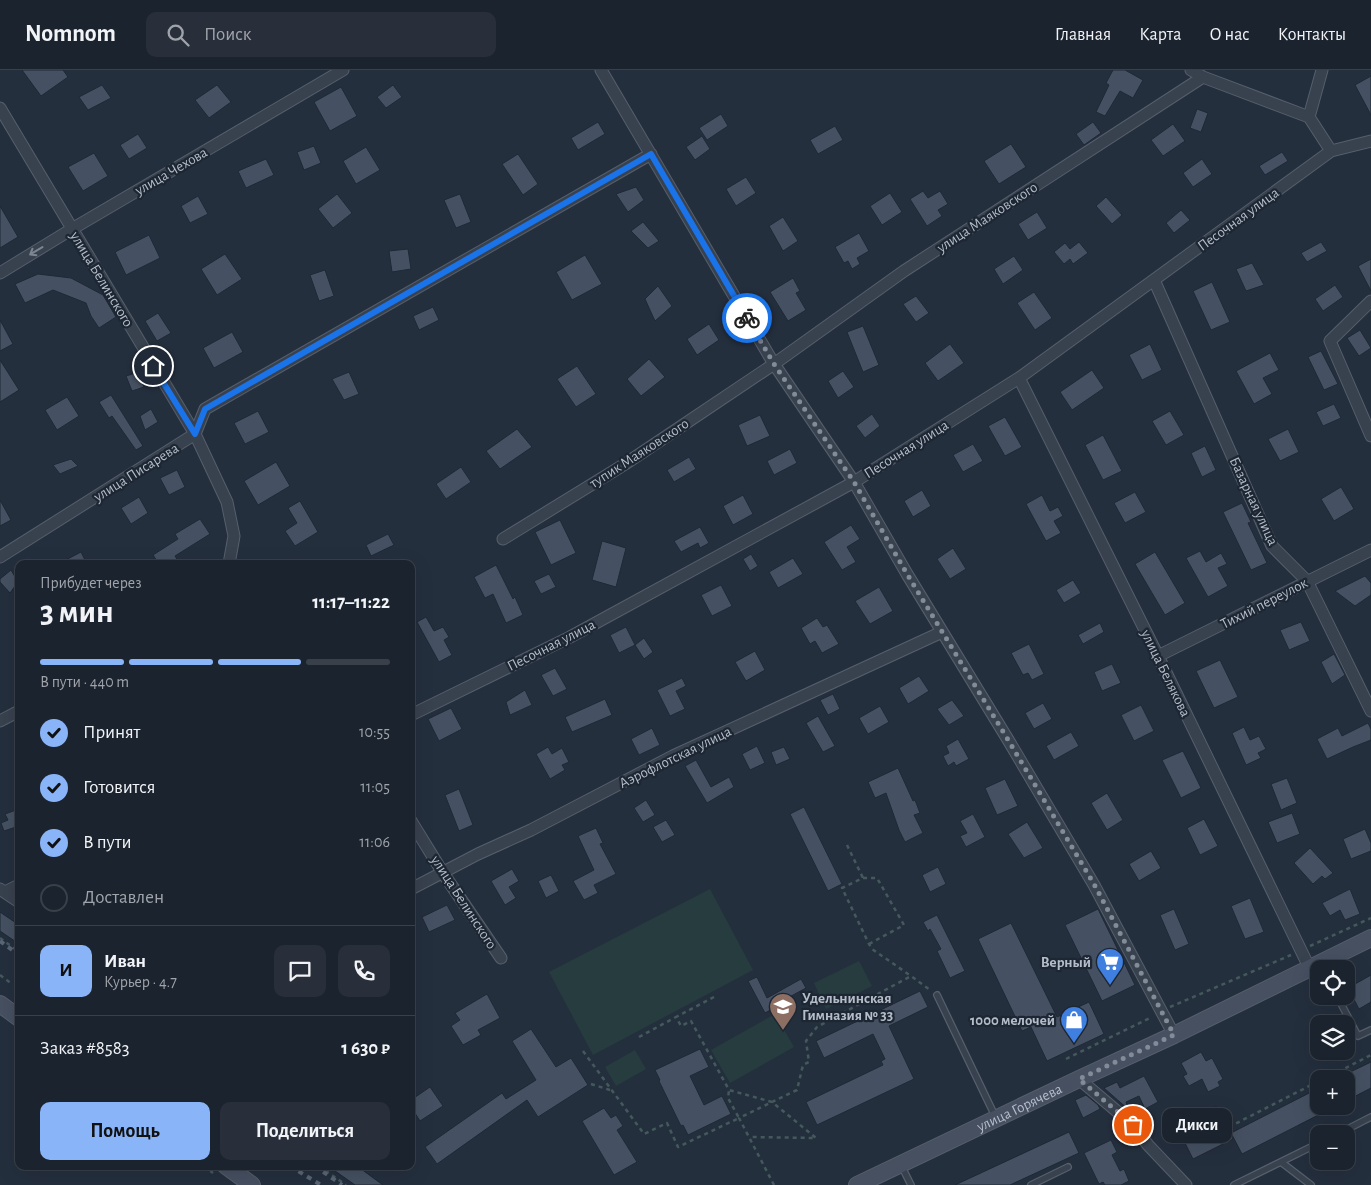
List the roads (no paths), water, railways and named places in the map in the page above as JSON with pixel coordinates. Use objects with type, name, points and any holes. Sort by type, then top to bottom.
[{"type":"main road","name":"улица Горячева","points":[[1330,960],[1371,938]]},
{"type":"main road","name":"улица Горячева","points":[[857,1185],[1310,970]]},
{"type":"main road","points":[[0,1004],[15,1015]]},
{"type":"main road","points":[[231,1170],[252,1185]]},
{"type":"street","name":"улица Чехова","points":[[0,273],[343,70]]},
{"type":"street","points":[[601,70],[774,364],[854,482],[1094,884],[1174,1035]]},
{"type":"street","points":[[1191,70],[1203,77],[1309,117],[1331,151]]},
{"type":"street","points":[[1309,117],[1322,70]]},
{"type":"street","name":"улица Маяковского","points":[[774,364],[904,271],[1203,77]]},
{"type":"street","name":"улица Белинского","points":[[0,108],[195,434],[227,502],[234,536],[230,560]]},
{"type":"street","name":"Песочная улица","points":[[415,713],[570,637],[854,482],[1020,378],[1331,151],[1371,141]]},
{"type":"street","name":"улица Писарева","points":[[0,557],[195,434],[205,409],[651,154]]},
{"type":"street","name":"Базарная улица","points":[[1154,280],[1272,546],[1307,581],[1371,711]]},
{"type":"street","points":[[1371,301],[1330,341],[1371,436]]},
{"type":"street","name":"тупик Маяковского","points":[[503,539],[625,464],[774,364]]},
{"type":"street","name":"улица Белякова","points":[[1020,378],[1158,656],[1300,951],[1310,960]]},
{"type":"street","name":"Тихий переулок","points":[[1158,656],[1371,550]]},
{"type":"street","name":"Аэрофлотская улица","points":[[415,887],[531,830],[673,756],[942,632]]},
{"type":"street","points":[[0,721],[15,713]]},
{"type":"street","name":"улица Белинского","points":[[415,827],[500,958]]},
{"type":"street","points":[[2,890],[15,886]]},
{"type":"street","points":[[2,890],[15,899]]},
{"type":"street","points":[[1079,1079],[1133,1125],[1186,1185]]},
{"type":"lane","points":[[937,995],[996,1118]]},
{"type":"lane","points":[[1341,1005],[1358,1036],[1371,1030]]},
{"type":"lane","points":[[1355,1125],[1371,1117]]},
{"type":"lane","points":[[1234,1185],[1310,1148]]},
{"type":"lane","points":[[1281,1162],[1311,1185]]},
{"type":"lane","points":[[900,1164],[911,1185]]},
{"type":"lane","points":[[1031,1185],[1068,1167]]},
{"type":"railway","points":[[0,941],[15,952]]},
{"type":"railway","points":[[297,1170],[321,1185]]},
{"type":"railway","points":[[321,1170],[342,1185]]},
{"type":"place","name":"Верный","points":[[1110,986]]},
{"type":"place","name":"Удельнинская Гимназия № 33","points":[[783,1031]]},
{"type":"place","name":"1000 мелочей","points":[[1074,1044]]},
{"type":"place","name":"Дикси","points":[[1133,1125]]}]
